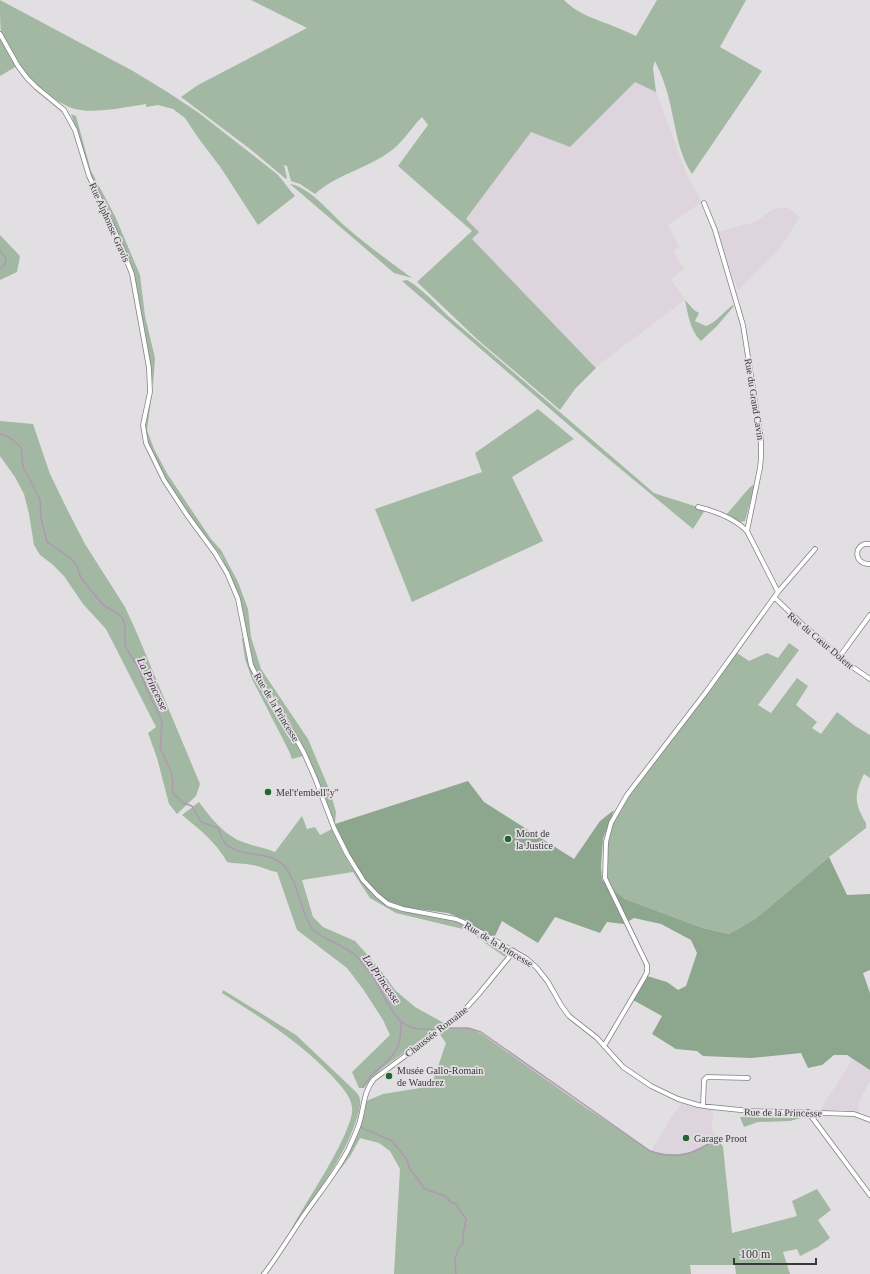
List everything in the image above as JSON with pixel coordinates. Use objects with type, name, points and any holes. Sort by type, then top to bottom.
[{"type":"street","name":"Rue Alphonse Gravis","points":[[0,34],[18,66],[30,81],[64,110],[77,136],[89,176],[111,220],[130,268],[150,368],[150,385],[143,425],[144,438]]},
{"type":"street","name":"Rue du Grand Cavin","points":[[704,203],[715,230],[742,320],[761,439],[762,453],[760,468],[747,531]]},
{"type":"street","name":"Rue de la Princesse","points":[[144,438],[164,480],[227,572],[238,599],[249,657],[255,672],[299,744],[315,778],[341,844],[349,859],[363,880],[377,895],[388,904],[403,909],[456,919],[527,959],[537,968],[548,982],[565,1012],[574,1021],[597,1038],[623,1067],[646,1083],[678,1099],[703,1106],[737,1110],[854,1114],[870,1120]]},
{"type":"street","points":[[698,507],[710,510],[730,519],[747,531],[778,592]]},
{"type":"street","points":[[870,544],[859,547],[857,554],[862,563],[870,564]]},
{"type":"street","points":[[604,1046],[648,970],[647,965],[605,878],[606,842],[611,823],[627,795],[706,692],[778,592],[815,550]]},
{"type":"street","name":"Rue du Cœur Dolent","points":[[775,598],[802,624],[870,679]]},
{"type":"street","points":[[840,656],[870,615]]},
{"type":"street","name":"Chaussée Romaine","points":[[264,1274],[279,1255],[300,1221],[329,1181],[347,1152],[359,1124],[366,1090],[369,1084],[437,1031],[459,1016],[514,951]]},
{"type":"street","points":[[703,1106],[704,1080],[707,1077],[748,1078]]},
{"type":"street","points":[[808,1112],[870,1195]]},
{"type":"shaded area","points":[[635,81],[656,92],[688,178],[702,202],[668,225],[679,247],[673,250],[684,269],[671,279],[685,300],[596,367],[472,239],[479,232],[466,220],[531,132],[570,147]]},
{"type":"shaded area","points":[[788,208],[799,218],[783,244],[738,291],[717,232],[755,222],[772,210]]},
{"type":"shaded area","points":[[853,1059],[870,1070],[870,1081],[859,1101],[859,1113],[843,1110],[820,1110]]},
{"type":"shaded area","points":[[683,1102],[713,1110],[712,1129],[718,1139],[691,1152],[666,1154],[651,1151],[674,1113]]},
{"type":"green space","points":[[0,0],[133,71],[169,93],[199,113],[277,174],[295,196],[258,225],[221,168],[185,118],[173,109],[158,105],[146,107],[146,104],[110,110],[91,111],[75,109],[64,105],[36,84],[15,56],[1,31]]},
{"type":"green space","points":[[251,0],[564,0],[581,13],[636,36],[657,0],[746,0],[720,47],[762,71],[692,174],[681,151],[670,102],[655,61],[653,68],[656,92],[635,82],[570,147],[531,132],[466,219],[479,232],[472,239],[596,368],[575,389],[560,410],[478,340],[417,282],[472,231],[398,166],[428,125],[422,117],[402,141],[388,153],[323,187],[315,194],[300,184],[291,181],[287,166],[284,165],[286,179],[250,149],[181,97],[198,85],[307,28]]},
{"type":"green space","points":[[0,38],[17,66],[0,76]]},
{"type":"green space","points":[[71,114],[76,116],[91,171],[115,216],[140,275],[145,316],[155,358],[153,386],[146,337],[133,272],[108,208],[93,181]]},
{"type":"green space","points":[[290,184],[305,190],[312,195],[354,234],[412,278],[394,273]]},
{"type":"green space","points":[[0,235],[20,256],[17,272],[0,280]]},
{"type":"green space","points":[[407,280],[429,297],[448,316],[654,493],[705,510],[693,529],[593,446],[402,281]]},
{"type":"green space","points":[[685,300],[694,310],[699,313],[695,321],[706,326],[714,322],[730,307],[733,305],[734,306],[717,326],[701,341],[697,337],[692,327]]},
{"type":"green space","points":[[153,386],[147,430],[154,449],[168,475],[211,539],[221,550],[238,582],[248,609],[251,637],[261,669],[308,739],[330,791],[336,812],[335,824],[313,767],[290,722],[254,667],[239,596],[221,556],[196,524],[168,483],[151,451],[145,433]]},
{"type":"green space","points":[[538,409],[574,439],[512,477],[543,541],[412,602],[375,509],[482,472],[475,453]]},
{"type":"green space","points":[[0,421],[33,424],[50,474],[68,511],[85,544],[125,607],[136,631],[200,784],[196,796],[177,814],[169,804],[157,758],[148,733],[156,727],[106,629],[83,604],[64,576],[40,555],[34,545],[24,494],[15,477],[0,456]]},
{"type":"green space","points":[[755,484],[745,521],[740,522],[726,515],[750,487]]},
{"type":"green space","points":[[243,638],[246,653],[254,675],[303,756],[292,759],[252,679],[245,659]]},
{"type":"green space","points":[[789,643],[799,650],[758,705],[771,713],[797,678],[808,686],[796,705],[817,722],[812,728],[821,734],[837,712],[870,735],[870,778],[864,774],[857,793],[857,804],[866,823],[866,828],[755,919],[729,934],[703,928],[625,899],[608,885],[607,851],[611,826],[622,807],[645,774],[737,653],[749,661],[767,653],[778,658]]},
{"type":"green space","points":[[468,781],[484,802],[574,859],[600,821],[614,810],[603,839],[601,867],[602,880],[625,899],[703,928],[729,934],[755,919],[829,857],[847,895],[870,894],[870,970],[863,973],[870,993],[870,1070],[847,1055],[834,1055],[822,1065],[808,1068],[801,1053],[751,1058],[703,1056],[697,1051],[676,1049],[652,1034],[662,1016],[633,1000],[647,976],[667,982],[678,990],[686,986],[697,953],[691,940],[661,924],[634,918],[624,924],[607,922],[600,933],[555,917],[538,943],[502,921],[494,938],[466,920],[448,913],[401,907],[386,900],[372,890],[347,853],[335,824]]},
{"type":"green space","points":[[199,802],[224,831],[236,839],[275,852],[302,816],[307,829],[315,827],[320,835],[332,829],[343,852],[358,876],[377,897],[387,905],[399,910],[444,918],[462,923],[504,948],[506,953],[505,957],[467,930],[396,913],[370,898],[353,872],[302,880],[313,917],[323,927],[355,941],[382,972],[395,990],[415,1007],[444,1023],[384,1067],[372,1077],[364,1088],[359,1088],[352,1072],[390,1035],[383,1020],[363,989],[347,968],[297,930],[277,872],[246,864],[227,862],[218,848],[182,815]]},
{"type":"green space","points":[[223,990],[296,1035],[354,1090],[360,1099],[355,1124],[349,1139],[333,1168],[287,1237],[339,1147],[351,1117],[351,1103],[347,1095],[333,1077],[307,1052],[294,1041],[222,993]]},
{"type":"green space","points":[[445,1028],[470,1028],[482,1034],[582,1105],[651,1151],[666,1154],[691,1152],[718,1139],[723,1147],[732,1233],[797,1216],[792,1201],[817,1189],[831,1210],[818,1220],[830,1238],[818,1247],[800,1256],[797,1249],[783,1252],[790,1274],[736,1274],[735,1265],[690,1265],[691,1274],[394,1274],[400,1169],[390,1151],[379,1143],[360,1138],[351,1155],[299,1224],[355,1140],[366,1101],[383,1094],[420,1088],[425,1083],[431,1087],[446,1043],[439,1033]]},
{"type":"green space","points":[[740,1117],[801,1118],[790,1121],[758,1122],[744,1127]]},
{"type":"waterway","name":"La Princesse","points":[[0,251],[6,260],[5,264],[0,269]]},
{"type":"waterway","name":"La Princesse","points":[[0,434],[10,438],[21,447],[23,467],[40,499],[41,518],[47,542],[70,558],[77,566],[81,578],[103,605],[120,615],[123,619],[125,626],[125,646],[139,669],[162,721],[160,748],[171,771],[173,793],[183,803],[192,806],[201,822],[218,828],[223,841],[233,849],[240,852],[273,858],[280,862],[291,875],[305,915],[313,930],[321,936],[345,948],[357,957],[375,980],[392,1011],[403,1023],[418,1029],[440,1029]]},
{"type":"waterway","points":[[363,1087],[371,1076],[395,1052],[400,1040],[401,1021]]},
{"type":"waterway","name":"La Princesse","points":[[444,1028],[468,1028],[481,1032],[650,1151],[677,1156],[693,1152],[717,1139]]},
{"type":"waterway","points":[[360,1127],[392,1141],[406,1158],[410,1169],[425,1189],[445,1196],[452,1203],[455,1203],[466,1219],[463,1244],[460,1246],[455,1258],[456,1274]]},
{"type":"place","name":"Mel't'embell\"y\"","points":[[268,792]]},
{"type":"place","name":"Mont de la Justice","points":[[508,839]]},
{"type":"place","name":"Musée Gallo-Romain de Waudrez","points":[[389,1076]]},
{"type":"place","name":"Garage Proot","points":[[686,1138]]}]
